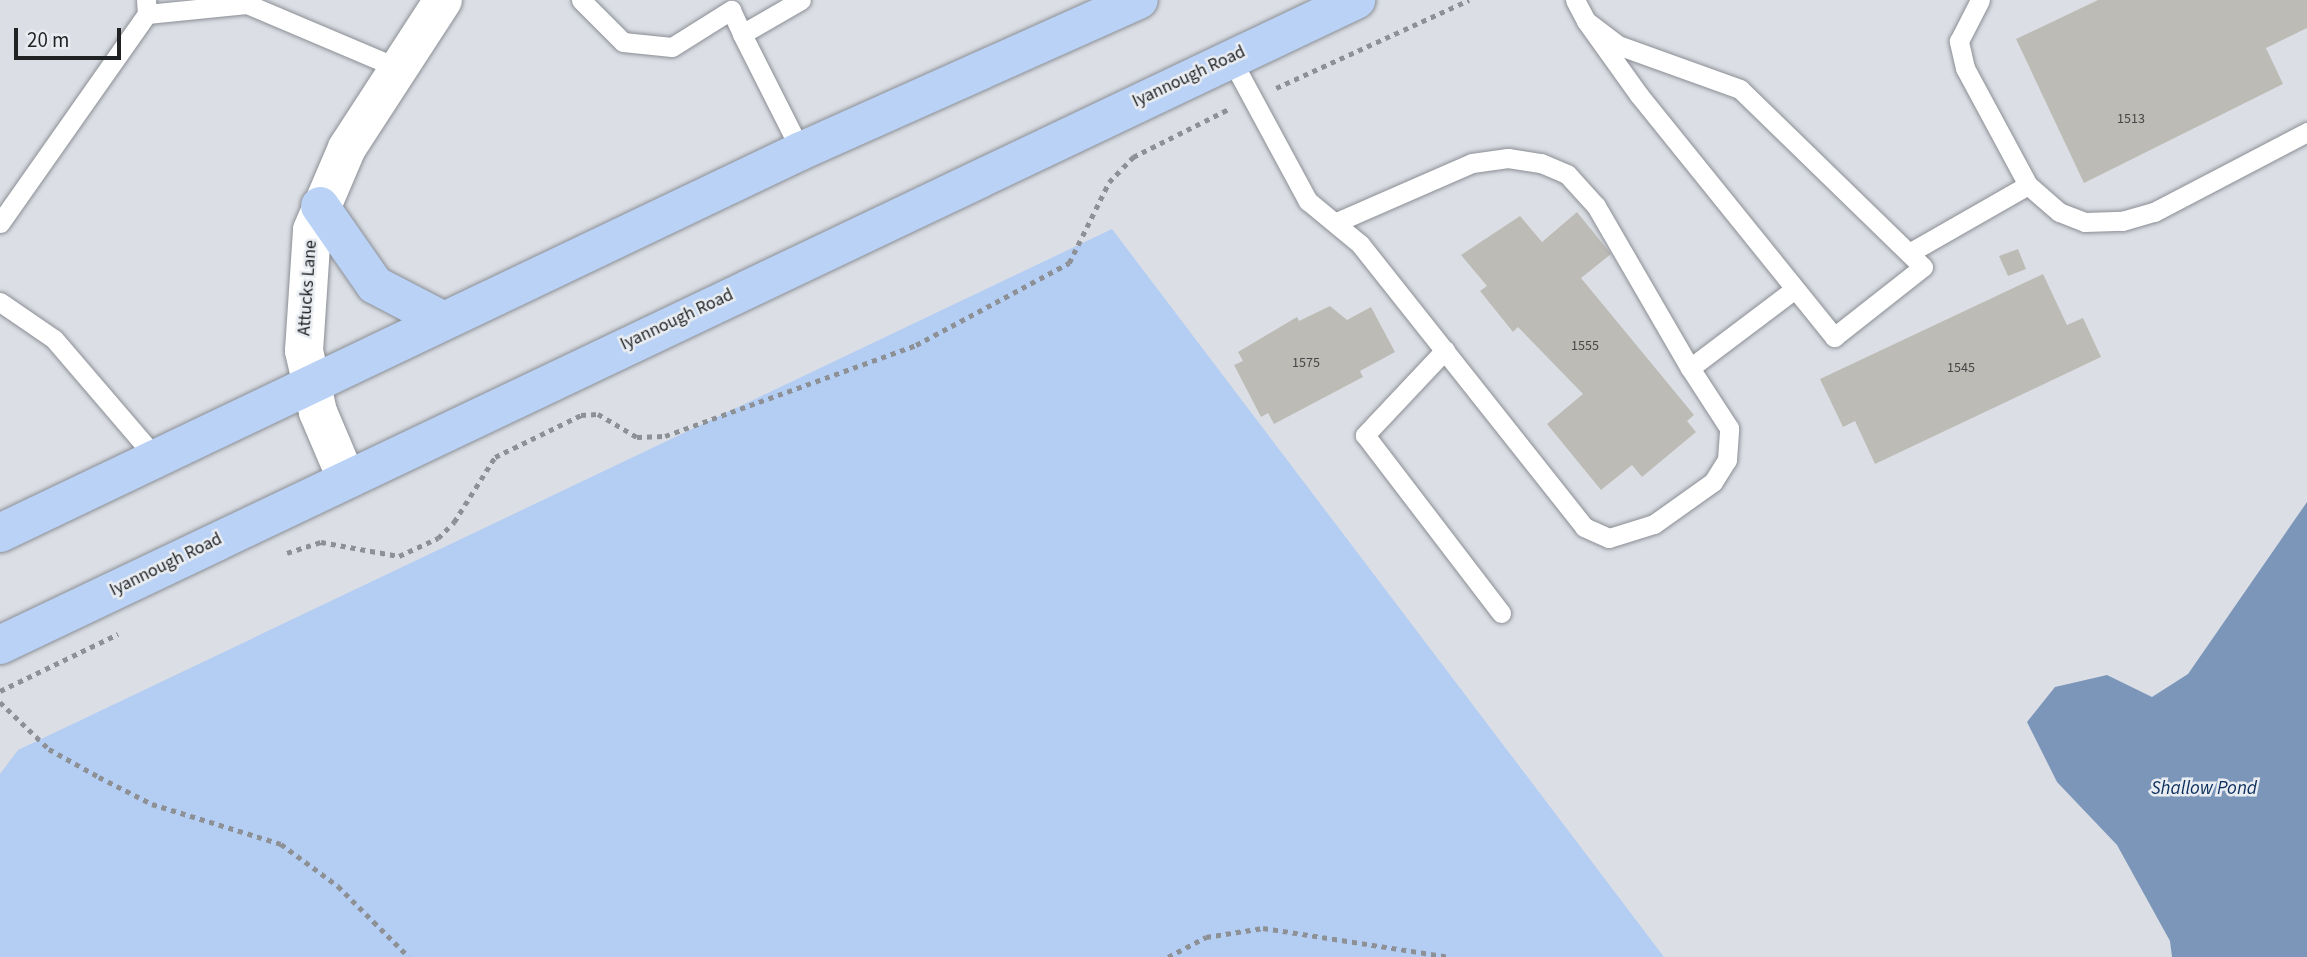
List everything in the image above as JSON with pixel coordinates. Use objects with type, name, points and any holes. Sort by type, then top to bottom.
[{"type":"main road","points":[[0,533],[801,151],[1139,0]]},
{"type":"main road","name":"Iyannough Road","points":[[0,645],[1230,57],[1356,0]]},
{"type":"main road","points":[[320,206],[375,285],[442,320]]},
{"type":"street","name":"Attucks Lane","points":[[346,478],[310,385],[304,351],[307,260],[320,206],[347,148],[443,0]]},
{"type":"lane","points":[[581,0],[623,42],[672,47],[726,5],[801,151]]},
{"type":"lane","points":[[742,34],[801,0]]},
{"type":"lane","points":[[1575,0],[1586,20],[1834,337],[1923,267],[1740,89],[1618,45],[1586,20]]},
{"type":"lane","points":[[1980,0],[1959,41],[1965,68],[2028,185],[2059,212],[2085,222],[2122,220],[2154,212],[2307,132]]},
{"type":"lane","points":[[0,223],[146,7],[247,4],[398,68]]},
{"type":"lane","points":[[1230,57],[1308,201],[1339,221],[1445,350],[1584,527],[1609,538],[1654,524],[1713,482],[1727,460],[1729,429],[1690,368],[1596,206],[1567,174],[1541,163],[1508,158],[1472,163],[1339,221]]},
{"type":"lane","points":[[1909,253],[2028,185]]},
{"type":"lane","points":[[1690,368],[1795,289]]},
{"type":"lane","points":[[0,302],[54,339],[156,458]]},
{"type":"lane","points":[[1445,350],[1365,435],[1501,613]]},
{"type":"path","points":[[273,559],[321,542],[377,557],[418,549],[454,522],[495,457],[581,415],[598,414],[637,437],[665,436],[916,345],[1069,262],[1109,182],[1133,157],[1252,99],[1469,0]]},
{"type":"path","points":[[0,691],[124,631]]},
{"type":"path","points":[[0,702],[48,749],[152,804],[281,844],[338,886],[409,957]]},
{"type":"path","points":[[1168,957],[1206,937],[1263,928],[1450,957]]},
{"type":"shaded area","points":[[1112,229],[1664,957],[0,957],[0,774],[18,750]]},
{"type":"water","name":"Shallow Pond","points":[[2307,502],[2307,957],[2172,957],[2170,941],[2117,845],[2057,782],[2027,722],[2055,687],[2107,675],[2152,697],[2188,674]]},
{"type":"building","points":[[2098,0],[2307,0],[2307,28],[2266,48],[2283,84],[2084,183],[2016,39]]},
{"type":"building","points":[[1577,212],[1611,254],[1581,278],[1694,415],[1687,421],[1696,432],[1642,477],[1632,465],[1601,490],[1547,424],[1583,394],[1518,327],[1513,332],[1480,291],[1487,286],[1461,255],[1520,216],[1542,242]]},
{"type":"building","points":[[2018,249],[2026,269],[2008,276],[1999,256]]},
{"type":"building","points":[[2043,274],[2067,325],[2083,318],[2101,357],[1875,464],[1855,421],[1843,427],[1820,379]]},
{"type":"building","points":[[1330,306],[1347,320],[1371,307],[1395,352],[1360,371],[1363,377],[1274,424],[1268,413],[1261,417],[1234,365],[1243,361],[1238,352],[1297,317],[1299,321]]}]
